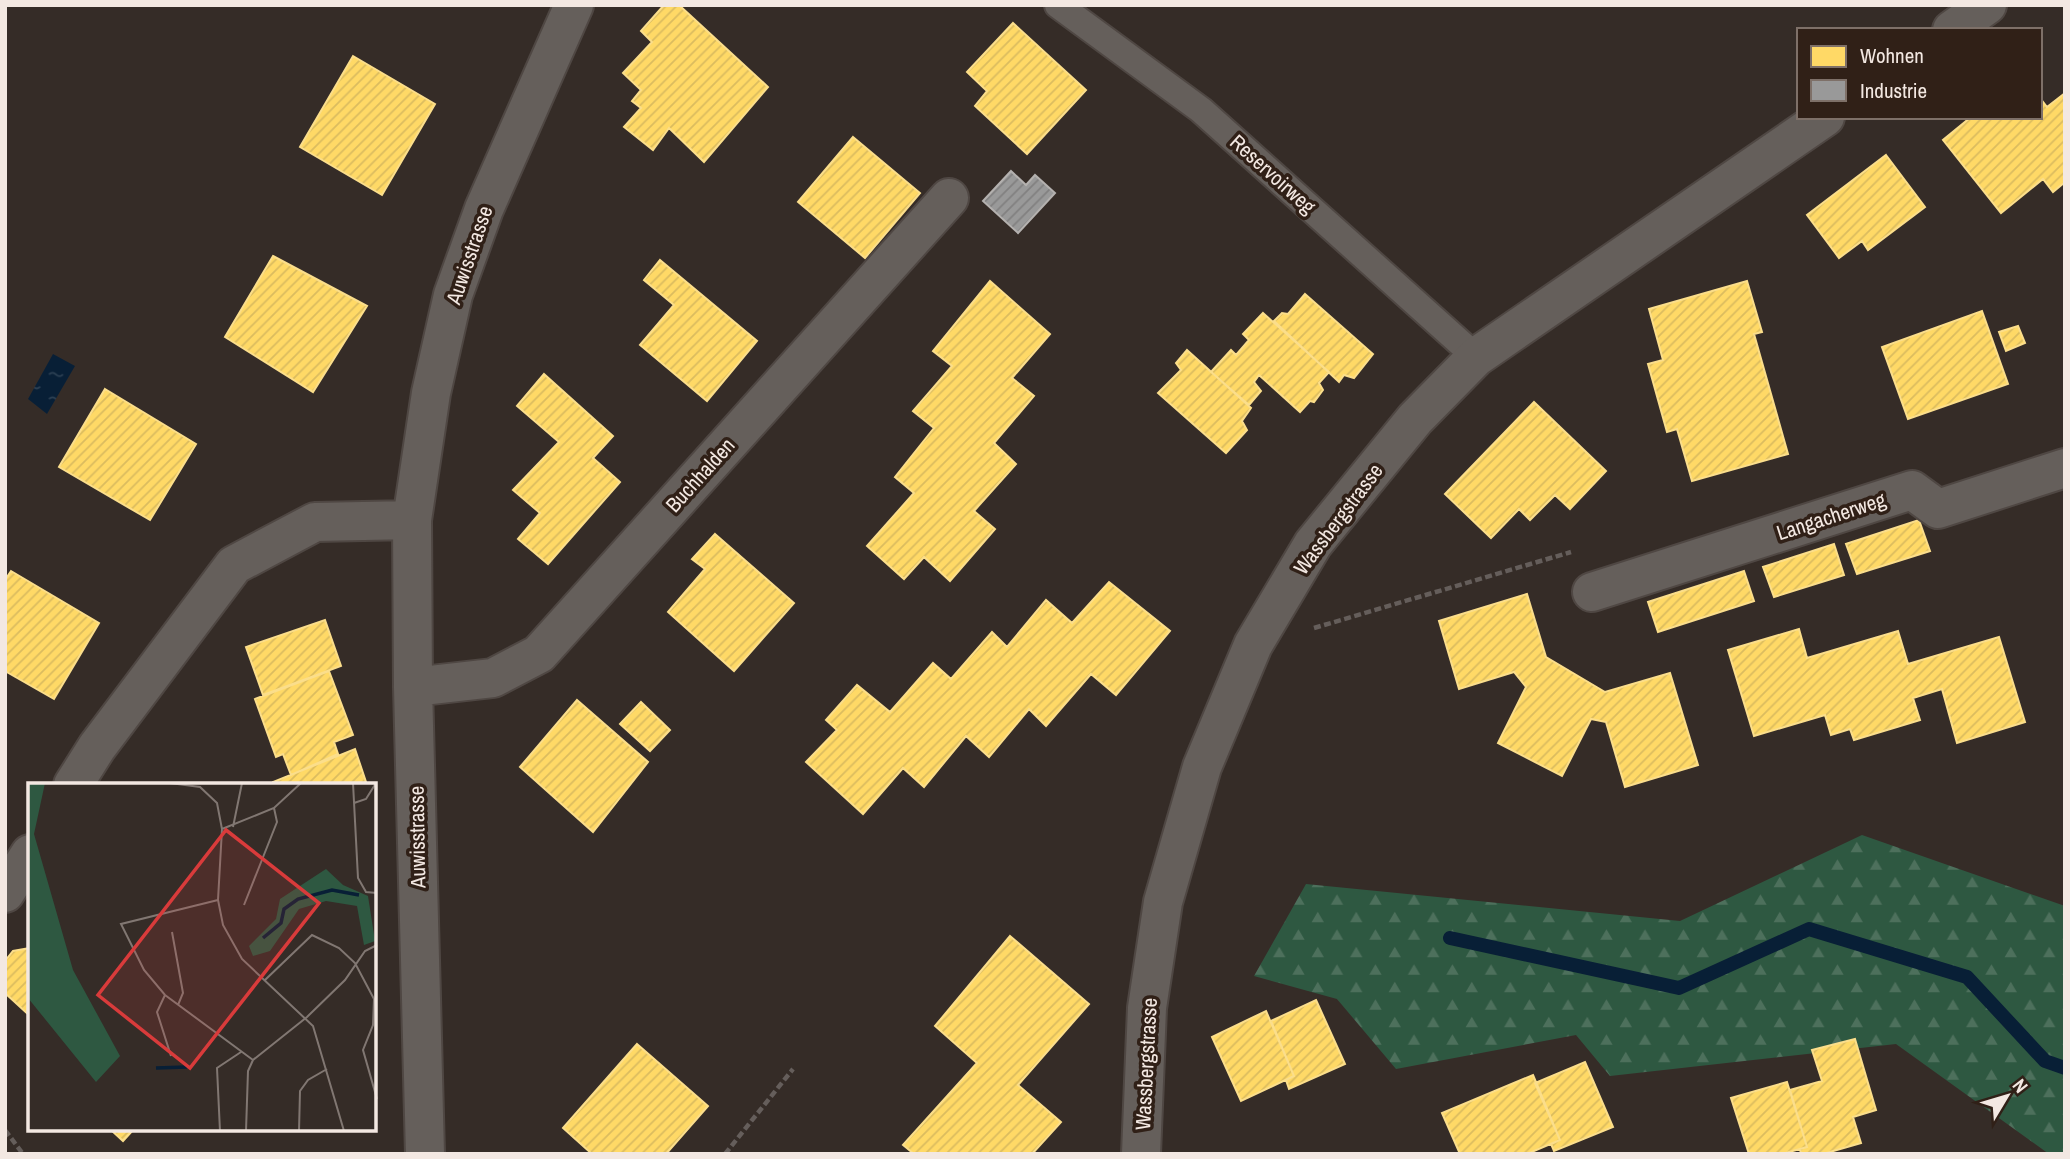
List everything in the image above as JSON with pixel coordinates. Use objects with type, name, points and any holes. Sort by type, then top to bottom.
[{"type":"street","name":"Auwisstrasse","points":[[425,1154],[413,687],[412,520],[431,393],[453,295],[484,209],[574,5]]},
{"type":"street","points":[[1955,28],[1987,5]]},
{"type":"street","name":"Wassbergstrasse","points":[[1141,1154],[1147,1008],[1163,902],[1202,766],[1253,645],[1313,544],[1415,419],[1476,357],[1822,119]]},
{"type":"street","name":"Buchhalden","points":[[413,687],[492,678],[539,654],[949,198]]},
{"type":"street","name":"Langacherweg","points":[[1592,592],[1912,491],[1938,509],[2065,468]]},
{"type":"street","points":[[74,783],[97,747],[234,565],[315,522],[412,520]]},
{"type":"street","points":[[5,893],[28,857]]},
{"type":"lane","name":"Reservoirweg","points":[[1058,5],[1201,110],[1476,357]]},
{"type":"path","points":[[1253,645],[1573,552],[1592,592]]},
{"type":"path","points":[[725,1154],[793,1069]]},
{"type":"path","points":[[5,1130],[23,1154]]},
{"type":"green space","points":[[1862,835],[2065,906],[2065,1154],[2049,1154],[1896,1044],[1610,1076],[1576,1035],[1396,1069],[1337,999],[1254,976],[1306,884],[1680,921]]},
{"type":"water","points":[[53,354],[75,366],[47,414],[28,399]]},
{"type":"building: Wohnen","points":[[664,5],[679,5],[768,87],[704,162],[669,128],[653,150],[624,127],[641,108],[632,101],[641,90],[623,73],[652,42],[641,31]]},
{"type":"building: Wohnen","points":[[1013,23],[1086,90],[1027,154],[975,106],[987,91],[967,72]]},
{"type":"building: Wohnen","points":[[353,56],[435,104],[382,195],[300,147]]},
{"type":"building: Wohnen","points":[[2065,93],[2065,182],[2053,192],[2043,179],[2001,213],[1943,140],[1969,119],[2042,119],[2042,101],[2047,107]]},
{"type":"building: Wohnen","points":[[853,137],[920,193],[865,258],[798,202]]},
{"type":"building: Wohnen","points":[[1886,155],[1925,207],[1868,250],[1862,241],[1839,258],[1807,215]]},
{"type":"building: Wohnen","points":[[273,256],[367,306],[313,392],[225,337]]},
{"type":"building: Wohnen","points":[[660,260],[757,341],[707,401],[640,345],[674,305],[644,280]]},
{"type":"building: Wohnen","points":[[990,281],[1050,334],[1012,378],[1034,396],[994,443],[1016,464],[974,511],[995,529],[950,581],[924,557],[904,579],[867,546],[914,493],[895,477],[934,428],[913,411],[952,366],[933,351]]},
{"type":"building: Wohnen","points":[[1747,281],[1762,332],[1754,334],[1788,454],[1692,481],[1677,429],[1667,432],[1648,364],[1663,360],[1649,309]]},
{"type":"building: Wohnen","points":[[1305,294],[1373,354],[1354,378],[1344,375],[1339,382],[1274,321],[1282,313],[1288,314]]},
{"type":"building: Wohnen","points":[[1982,311],[2008,384],[1908,419],[1882,347]]},
{"type":"building: Wohnen","points":[[1263,313],[1329,372],[1319,383],[1323,390],[1314,402],[1310,401],[1300,412],[1259,375],[1254,382],[1261,391],[1249,405],[1211,372],[1231,350],[1236,355],[1249,340],[1243,334]]},
{"type":"building: Wohnen","points":[[2018,326],[2025,343],[2006,351],[1999,332]]},
{"type":"building: Wohnen","points":[[1187,350],[1251,408],[1242,421],[1247,430],[1226,453],[1158,393],[1181,370],[1176,363]]},
{"type":"building: Wohnen","points":[[544,374],[613,436],[593,458],[620,482],[548,564],[518,539],[540,513],[513,490],[559,442],[517,406]]},
{"type":"building: Wohnen","points":[[105,389],[196,444],[150,520],[59,467]]},
{"type":"building: Wohnen","points":[[1534,402],[1606,471],[1570,509],[1555,495],[1530,520],[1519,509],[1491,538],[1445,494]]},
{"type":"building: Wohnen","points":[[1919,520],[1930,551],[1857,574],[1846,544]]},
{"type":"building: Wohnen","points":[[715,534],[794,603],[734,671],[668,612],[705,569],[692,559]]},
{"type":"building: Wohnen","points":[[1834,544],[1844,575],[1774,597],[1763,567]]},
{"type":"building: Wohnen","points":[[11,571],[99,623],[54,699],[5,671],[5,580]]},
{"type":"building: Wohnen","points":[[1744,571],[1754,601],[1658,632],[1648,602]]},
{"type":"building: Wohnen","points":[[1109,582],[1170,631],[1116,695],[1091,674],[1046,726],[1029,709],[989,757],[966,736],[924,787],[903,768],[863,814],[806,762],[837,730],[826,720],[857,685],[890,712],[933,663],[951,679],[992,632],[1007,647],[1046,600],[1072,623]]},
{"type":"building: Wohnen","points":[[1527,594],[1546,657],[1605,692],[1670,673],[1698,765],[1625,787],[1606,722],[1591,719],[1562,776],[1498,743],[1526,687],[1514,672],[1459,689],[1439,621]]},
{"type":"building: Wohnen","points":[[325,620],[341,666],[263,695],[246,647]]},
{"type":"building: Wohnen","points":[[1799,629],[1807,658],[1898,631],[1908,664],[1999,637],[2025,722],[1957,743],[1942,689],[1913,698],[1920,720],[1854,740],[1850,729],[1831,735],[1825,715],[1754,736],[1728,650]]},
{"type":"building: Wohnen","points":[[329,671],[353,735],[334,742],[338,754],[291,775],[283,754],[276,757],[255,699]]},
{"type":"building: Wohnen","points":[[577,700],[648,762],[593,832],[520,767]]},
{"type":"building: Wohnen","points":[[641,702],[670,730],[650,751],[620,724]]},
{"type":"building: Wohnen","points":[[355,749],[366,783],[273,783]]},
{"type":"building: Wohnen","points":[[1010,936],[1089,1004],[1018,1085],[1061,1122],[1032,1154],[914,1154],[903,1145],[977,1063],[935,1026]]},
{"type":"building: Wohnen","points":[[28,948],[28,1014],[5,993],[5,961],[13,951]]},
{"type":"building: Wohnen","points":[[1316,1000],[1345,1064],[1289,1089],[1286,1080],[1294,1076],[1271,1021]]},
{"type":"building: Wohnen","points":[[1266,1011],[1294,1076],[1241,1101],[1212,1037]]},
{"type":"building: Wohnen","points":[[1855,1039],[1876,1110],[1853,1117],[1861,1143],[1823,1154],[1801,1154],[1800,1149],[1807,1147],[1790,1090],[1822,1081],[1812,1050]]},
{"type":"building: Wohnen","points":[[637,1044],[708,1106],[666,1154],[592,1154],[563,1128]]},
{"type":"building: Wohnen","points":[[1585,1062],[1613,1127],[1554,1151],[1551,1144],[1560,1140],[1535,1083]]},
{"type":"building: Wohnen","points":[[1533,1075],[1560,1140],[1527,1154],[1460,1154],[1442,1113]]},
{"type":"building: Wohnen","points":[[1787,1082],[1807,1147],[1782,1154],[1749,1154],[1731,1098]]},
{"type":"building: Wohnen","points":[[112,1131],[132,1131],[123,1141]]},
{"type":"building: Industrie","points":[[1011,171],[1026,185],[1035,175],[1055,193],[1018,233],[983,201]]},
{"type":"waterway","points":[[1450,938],[1679,988],[1809,929],[1967,977],[2045,1061],[2065,1068]]}]
